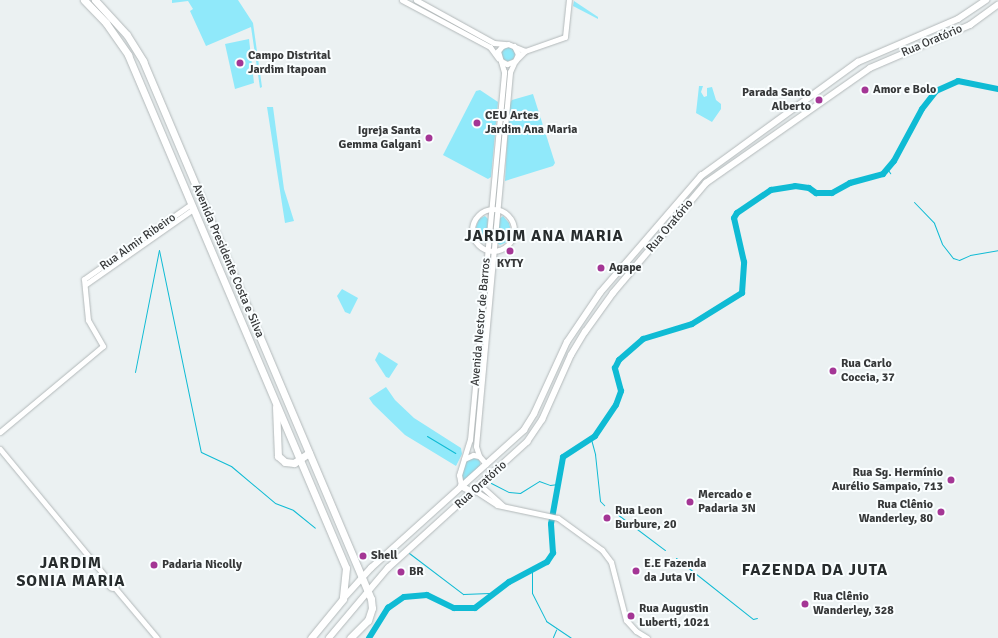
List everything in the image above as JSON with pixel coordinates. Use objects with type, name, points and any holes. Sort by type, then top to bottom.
[{"type":"highway","name":"Avenida Presidente Costa e Silva","points":[[84,0],[106,23],[126,51],[347,571],[343,599]]},
{"type":"highway","name":"Avenida Presidente Costa e Silva","points":[[95,0],[127,35],[146,67],[372,602],[371,615],[366,624],[350,638]]},
{"type":"highway","points":[[126,51],[127,35]]},
{"type":"highway","points":[[276,402],[277,453],[285,462],[300,460],[309,453]]},
{"type":"highway","points":[[311,638],[343,599]]},
{"type":"main road","name":"Rua Oratório","points":[[343,599],[378,561],[520,434],[531,420],[567,342],[615,273],[701,176],[858,62],[958,19],[986,0]]},
{"type":"main road","name":"Rua Oratório","points":[[328,638],[367,590],[388,568],[474,491],[531,437],[581,338],[608,299],[682,211],[712,178],[860,75],[883,62],[970,25],[998,5]]},
{"type":"main road","points":[[858,62],[861,69],[860,75]]},
{"type":"main road","points":[[792,110],[804,115]]},
{"type":"main road","points":[[486,464],[490,471],[488,478]]},
{"type":"main road","points":[[461,486],[474,491]]},
{"type":"main road","points":[[378,561],[388,568]]},
{"type":"street","points":[[402,0],[494,43],[514,46],[525,51]]},
{"type":"street","points":[[416,0],[490,47],[499,60],[507,64],[515,61],[525,51],[566,37],[569,0]]},
{"type":"street","points":[[499,60],[499,49],[506,44]]},
{"type":"street","points":[[514,46],[518,54],[515,61]]},
{"type":"street","name":"Avenida Nestor de Barros","points":[[461,486],[459,475],[470,440],[504,72],[499,60]]},
{"type":"street","name":"Avenida Nestor de Barros","points":[[479,456],[476,446],[510,70],[515,61]]},
{"type":"street","name":"Rua Almir Ribeiro","points":[[0,432],[103,346],[88,320],[85,282],[192,207]]},
{"type":"street","points":[[491,209],[498,209],[509,216],[514,231],[507,247],[494,252],[487,251],[476,243],[472,229],[478,215],[491,209]]},
{"type":"street","points":[[0,449],[110,582],[116,583],[115,588],[157,638]]},
{"type":"street","points":[[464,459],[473,455],[479,456],[486,464]]},
{"type":"street","points":[[480,485],[505,508]]},
{"type":"street","points":[[474,491],[494,504],[505,508],[558,518],[606,554],[613,569],[626,620],[636,632],[647,638]]},
{"type":"shaded area","points":[[172,0],[238,0],[253,23],[262,87],[260,88],[251,27],[206,46],[190,11],[193,9],[188,1],[172,3]]},
{"type":"shaded area","points":[[574,1],[598,17],[598,19],[573,6]]},
{"type":"shaded area","name":"Campo Distrital Jardim Itapoan","points":[[249,39],[254,83],[235,89],[225,44]]},
{"type":"shaded area","points":[[505,47],[511,47],[515,51],[515,57],[511,61],[505,61],[501,57],[501,51]]},
{"type":"shaded area","points":[[699,86],[703,86],[701,92],[704,97],[707,96],[707,88],[712,87],[716,100],[721,104],[721,109],[712,122],[696,113]]},
{"type":"shaded area","name":"CEU Artes Jardim Ana Maria","points":[[480,90],[498,102],[491,177],[488,179],[443,155],[476,91]]},
{"type":"shaded area","points":[[533,94],[555,163],[553,166],[505,181],[509,104],[512,100]]},
{"type":"shaded area","points":[[267,107],[273,107],[284,189],[294,221],[285,223]]},
{"type":"shaded area","points":[[485,216],[488,219],[486,240],[483,243],[477,237],[476,227],[479,219]]},
{"type":"shaded area","points":[[503,216],[509,223],[511,231],[507,242],[500,245],[497,243],[499,219]]},
{"type":"shaded area","points":[[342,289],[358,298],[350,314],[345,312],[337,296]]},
{"type":"shaded area","points":[[379,352],[398,364],[389,378],[386,377],[375,360]]},
{"type":"shaded area","points":[[386,387],[395,400],[414,418],[461,448],[462,454],[456,466],[405,435],[373,404],[369,398]]},
{"type":"shaded area","points":[[474,457],[480,461],[480,467],[463,482],[462,475],[466,461]]},
{"type":"waterway","points":[[369,638],[388,608],[404,597],[427,595],[454,608],[475,608],[509,582],[547,562],[553,553],[551,524],[563,457],[595,436],[616,405],[621,391],[615,368],[619,360],[643,339],[692,324],[742,293],[744,262],[734,218],[737,213],[771,190],[795,186],[809,188],[816,193],[832,193],[850,183],[883,174],[894,161],[922,109],[936,91],[958,81],[998,89]]},
{"type":"waterway","points":[[914,202],[934,223],[942,244],[953,258],[959,260],[970,255],[998,250]]},
{"type":"waterway","points":[[135,372],[159,250],[201,452],[231,466],[275,503],[293,510],[315,528]]},
{"type":"waterway","points":[[427,436],[455,453]]},
{"type":"waterway","points":[[591,439],[595,454],[600,501],[604,505]]},
{"type":"waterway","points":[[491,483],[509,492],[520,493],[539,481],[550,485],[558,484]]},
{"type":"waterway","points":[[617,514],[665,550]]},
{"type":"waterway","points":[[409,553],[463,594],[496,593]]},
{"type":"waterway","points":[[676,558],[753,619],[757,618]]},
{"type":"waterway","points":[[532,571],[532,593],[546,621],[571,638]]},
{"type":"waterway","points":[[553,637],[556,630]]},
{"type":"place","name":"Campo Distrital Jardim Itapoan","points":[[240,63]]},
{"type":"place","name":"Amor e Bolo","points":[[865,90]]},
{"type":"place","name":"Parada Santo Alberto","points":[[819,100]]},
{"type":"place","name":"CEU Artes Jardim Ana Maria","points":[[477,123]]},
{"type":"place","name":"Igreja Santa Gemma Galgani","points":[[429,138]]},
{"type":"place","name":"KYTY","points":[[510,251]]},
{"type":"place","name":"Agape","points":[[601,268]]},
{"type":"place","name":"Rua Carlo Coccia, 37","points":[[833,371]]},
{"type":"place","name":"Rua Sg. Hermínio Aurélio Sampaio, 713","points":[[951,480]]},
{"type":"place","name":"Mercado e Padaria 3N","points":[[690,502]]},
{"type":"place","name":"Rua Clênio Wanderley, 80","points":[[941,512]]},
{"type":"place","name":"Rua Leon Burbure, 20","points":[[607,518]]},
{"type":"place","name":"Shell","points":[[363,556]]},
{"type":"place","name":"Padaria Nicolly","points":[[154,565]]},
{"type":"place","name":"E.E Fazenda da Juta VI","points":[[636,571]]},
{"type":"place","name":"BR","points":[[401,572]]},
{"type":"place","name":"Rua Clênio Wanderley, 328","points":[[805,604]]},
{"type":"place","name":"Rua Augustin Luberti, 1021","points":[[631,616]]},
{"type":"district","name":"JARDIM ANA MARIA","points":[[544,236]]},
{"type":"district","name":"FAZENDA DA JUTA","points":[[815,570]]},
{"type":"district","name":"JARDIM SONIA MARIA","points":[[71,572]]}]
